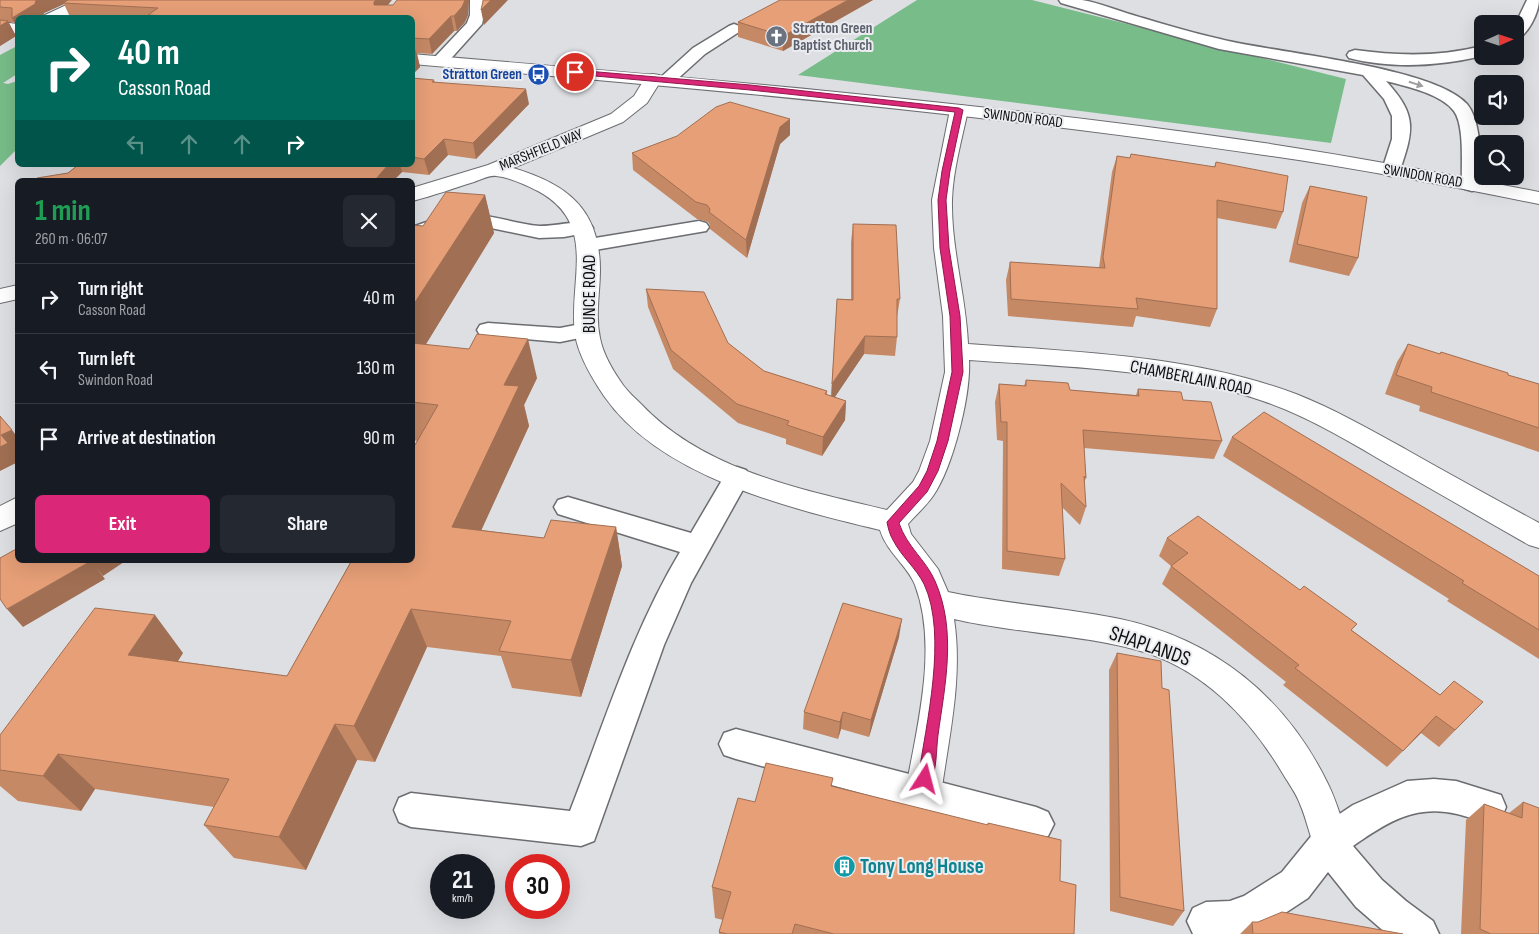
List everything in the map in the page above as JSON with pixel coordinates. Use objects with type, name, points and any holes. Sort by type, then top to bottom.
[{"type":"street","points":[[57,15],[89,0]]},
{"type":"street","points":[[0,27],[15,28]]},
{"type":"street","name":"SWINDON ROAD","points":[[415,59],[660,80],[959,110],[1226,143],[1391,170],[1539,198]]},
{"type":"street","name":"MARSHFIELD WAY","points":[[415,194],[494,169],[617,118],[641,99],[660,80]]},
{"type":"street","points":[[923,794],[942,657],[941,629],[936,602],[929,581],[898,539],[892,522],[923,489],[933,471],[943,441],[957,372],[958,351],[955,316],[945,248],[942,200],[959,110]]},
{"type":"street","points":[[494,169],[547,188],[570,206],[586,236]]},
{"type":"street","name":"BUNCE ROAD","points":[[586,236],[586,330],[592,353],[613,388],[644,423],[680,451],[737,477],[795,497],[892,522]]},
{"type":"street","points":[[0,296],[15,293]]},
{"type":"street","name":"CHAMBERLAIN ROAD","points":[[958,351],[1154,368],[1209,377],[1271,394],[1350,430],[1539,537]]},
{"type":"street","points":[[0,520],[15,510]]},
{"type":"street","name":"SHAPLANDS","points":[[936,602],[990,614],[1094,628],[1139,638],[1172,649],[1202,663],[1230,682],[1264,715],[1291,753],[1316,797],[1330,841]]},
{"type":"lane","points":[[440,61],[474,24],[478,15],[477,0]]},
{"type":"lane","points":[[1066,0],[1240,49],[1369,72],[1415,83],[1438,91],[1460,107],[1466,120],[1472,185]]},
{"type":"lane","points":[[1118,0],[1158,12]]},
{"type":"lane","points":[[1524,22],[1534,0]]},
{"type":"lane","points":[[660,80],[699,51],[734,29]]},
{"type":"lane","points":[[1264,38],[1292,45],[1373,58],[1420,60],[1447,58],[1474,53]]},
{"type":"lane","points":[[1369,72],[1393,97],[1400,110],[1402,122],[1400,143],[1391,170]]},
{"type":"lane","points":[[415,234],[431,226],[464,220],[500,223],[530,231],[586,236],[699,227]]},
{"type":"lane","points":[[488,330],[560,335],[586,330]]},
{"type":"lane","points":[[411,810],[581,829],[649,645],[678,580],[737,477]]},
{"type":"lane","points":[[568,507],[697,546]]},
{"type":"lane","points":[[736,744],[1036,824]]},
{"type":"lane","points":[[1206,921],[1230,920],[1254,912],[1295,885],[1330,841],[1365,817],[1407,797],[1456,796],[1489,806]]},
{"type":"lane","points":[[1330,841],[1355,880],[1396,918],[1420,934]]},
{"type":"green space","points":[[917,0],[1032,0],[1346,79],[1331,143],[798,75]]},
{"type":"green space","points":[[15,47],[15,75],[3,83],[8,84],[15,82],[15,151],[0,166],[0,55]]},
{"type":"building","points":[[0,0],[36,0],[35,4],[12,18],[12,8],[0,7]]},
{"type":"building","points":[[68,0],[376,0],[374,5],[393,5],[397,0],[465,0],[454,16],[451,16],[429,39],[415,38],[415,15],[148,15],[158,8],[63,3]]},
{"type":"building","points":[[491,0],[481,10],[483,1]]},
{"type":"building","points":[[780,0],[848,0],[783,36],[738,22]]},
{"type":"building","points":[[0,20],[8,21],[0,26]]},
{"type":"building","points":[[415,78],[434,80],[432,82],[526,89],[473,143],[444,139],[424,159],[415,158]]},
{"type":"building","points":[[730,102],[790,119],[780,127],[746,240],[709,212],[710,209],[707,205],[696,202],[632,153],[677,136],[716,107]]},
{"type":"building","points":[[1131,154],[1215,167],[1216,162],[1288,176],[1283,212],[1217,200],[1217,309],[1136,298],[1138,309],[1011,299],[1010,262],[1105,268],[1103,257],[1117,156],[1130,158]]},
{"type":"building","points":[[76,167],[386,167],[377,178],[37,178],[68,173]]},
{"type":"building","points":[[1310,186],[1367,197],[1358,258],[1297,244]]},
{"type":"building","points":[[446,192],[485,195],[415,302],[415,225],[423,226]]},
{"type":"building","points":[[853,224],[896,225],[900,299],[897,299],[897,337],[865,336],[832,384],[837,299],[853,300]]},
{"type":"building","points":[[646,289],[704,292],[728,343],[764,371],[827,391],[825,394],[846,401],[823,437],[787,425],[789,421],[737,404],[671,350]]},
{"type":"building","points":[[477,334],[528,339],[504,385],[519,386],[452,527],[544,538],[551,520],[616,527],[571,660],[499,651],[511,621],[411,609],[354,726],[335,724],[279,837],[204,825],[229,779],[58,754],[43,776],[0,770],[0,735],[95,608],[155,615],[128,655],[287,676],[350,563],[415,563],[415,445],[438,405],[415,402],[415,343],[469,349]]},
{"type":"building","points":[[1408,344],[1440,354],[1441,352],[1539,384],[1539,428],[1431,392],[1432,387],[1396,375]]},
{"type":"building","points":[[1026,380],[1068,383],[1070,390],[1139,396],[1138,389],[1181,392],[1183,400],[1211,402],[1222,441],[1083,430],[1086,507],[1061,483],[1065,559],[1007,551],[1007,422],[1001,422],[999,384],[1026,386]]},
{"type":"building","points":[[1264,412],[1539,576],[1539,630],[1462,583],[1464,581],[1232,437]]},
{"type":"building","points":[[0,416],[12,430],[1,435],[8,443],[0,447]]},
{"type":"building","points":[[1198,516],[1300,590],[1304,586],[1357,624],[1351,630],[1440,695],[1454,681],[1483,702],[1455,730],[1436,716],[1403,751],[1295,668],[1299,665],[1171,566],[1188,553],[1167,538]]},
{"type":"building","points":[[15,550],[15,563],[88,563],[7,609],[0,599],[0,558]]},
{"type":"building","points":[[843,603],[902,619],[871,720],[843,712],[840,722],[804,712]]},
{"type":"building","points":[[1117,653],[1161,661],[1162,688],[1169,690],[1184,911],[1120,897]]},
{"type":"building","name":"Tony Long House","points":[[766,763],[833,778],[831,786],[988,825],[988,823],[1061,840],[1060,881],[1076,885],[1074,934],[834,934],[795,924],[792,934],[727,934],[719,932],[731,892],[712,887],[738,798],[755,802]]},
{"type":"building","points":[[1523,802],[1539,808],[1539,934],[1491,934],[1480,929],[1484,804],[1522,818]]},
{"type":"building","points":[[1282,912],[1403,934],[1253,934],[1252,922],[1258,922]]},
{"type":"place","name":"Stratton Green Baptist Church","points":[[777,37]]},
{"type":"place","name":"Stratton Green","points":[[538,74]]},
{"type":"place","name":"Tony Long House","points":[[844,866]]},
{"type":"route","points":[[575,72],[858,98],[959,110],[942,200],[945,248],[955,316],[958,351],[957,372],[943,441],[933,471],[923,489],[892,522],[898,539],[929,581],[936,602],[941,629],[942,657],[925,779]]}]
